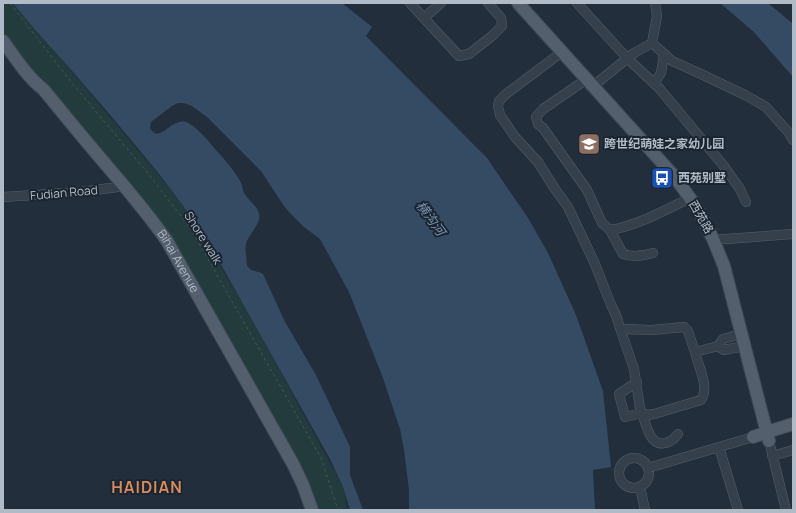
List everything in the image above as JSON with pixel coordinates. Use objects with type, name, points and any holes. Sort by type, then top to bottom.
[{"type":"main road","name":"西苑路","points":[[518,3],[658,157],[690,198],[713,239],[724,266],[768,436]]},
{"type":"main road","name":"Bihai Avenue","points":[[3,41],[156,226],[184,270],[292,464],[312,510]]},
{"type":"main road","name":"Bihai Avenue","points":[[3,47],[24,74],[123,186],[155,230],[178,266],[289,466],[308,510]]},
{"type":"main road","points":[[768,436],[793,424]]},
{"type":"main road","points":[[753,437],[768,436],[793,428]]},
{"type":"street","points":[[410,3],[459,56],[469,54],[502,26],[501,18],[488,3]]},
{"type":"street","points":[[424,18],[441,3]]},
{"type":"street","points":[[577,3],[628,58],[654,83],[723,165],[740,189],[746,202]]},
{"type":"street","points":[[652,43],[657,16],[655,3]]},
{"type":"street","points":[[652,43],[590,82],[543,109],[536,117],[538,124],[543,128],[587,190],[602,223],[610,230],[623,254],[628,256],[640,256],[653,253]]},
{"type":"street","points":[[652,43],[672,61],[745,94],[766,107],[789,133],[793,140]]},
{"type":"street","points":[[562,52],[506,94],[499,101],[498,106],[500,115],[538,162],[568,207],[595,264],[616,315],[634,369],[640,408],[651,438],[656,443],[661,444],[669,442],[678,434]]},
{"type":"street","points":[[654,83],[661,73],[664,54]]},
{"type":"street","name":"Fudian Road","points":[[3,197],[81,192],[123,186]]},
{"type":"street","points":[[610,230],[624,228],[658,214],[690,198]]},
{"type":"street","points":[[713,239],[793,234]]},
{"type":"street","points":[[621,331],[623,329],[652,330],[684,327],[688,331],[695,352],[705,386],[704,395],[701,400],[654,414],[647,415],[642,413],[625,417],[619,394],[636,382]]},
{"type":"street","points":[[695,352],[718,346],[723,339],[743,340]]},
{"type":"street","points":[[768,436],[786,510]]},
{"type":"street","points":[[648,468],[753,437]]},
{"type":"street","points":[[719,447],[738,510]]},
{"type":"street","points":[[772,456],[793,450]]},
{"type":"street","points":[[627,460],[641,460],[648,468],[647,481],[640,487],[630,488],[622,482],[619,474],[620,467],[627,460]]},
{"type":"street","points":[[640,487],[645,510]]},
{"type":"path","name":"Shore walk","points":[[10,3],[71,82],[146,171],[191,229],[321,458],[338,510]]},
{"type":"green space","points":[[3,3],[14,3],[185,206],[253,321],[343,487],[348,510],[310,510],[306,493],[187,276],[3,37]]},
{"type":"water","name":"横沟河","points":[[13,3],[342,3],[372,27],[366,36],[487,158],[528,218],[548,253],[576,315],[603,391],[611,467],[593,470],[595,510],[409,510],[409,490],[400,429],[383,378],[349,292],[320,239],[304,227],[290,213],[261,171],[207,117],[192,106],[184,103],[178,103],[151,122],[150,128],[158,134],[180,122],[186,122],[193,126],[206,138],[233,170],[248,199],[257,209],[259,221],[247,240],[247,266],[254,271],[263,274],[285,322],[316,375],[350,447],[350,475],[363,510],[350,510],[343,487],[330,459],[205,236],[174,193],[141,152]]},
{"type":"water","points":[[720,3],[768,3],[793,24],[793,77],[754,32]]},
{"type":"place","name":"跨世纪萌娃之家幼儿园","points":[[589,144]]},
{"type":"place","name":"西苑别墅","points":[[662,178]]},
{"type":"district","name":"HAIDIAN","points":[[147,487]]}]
